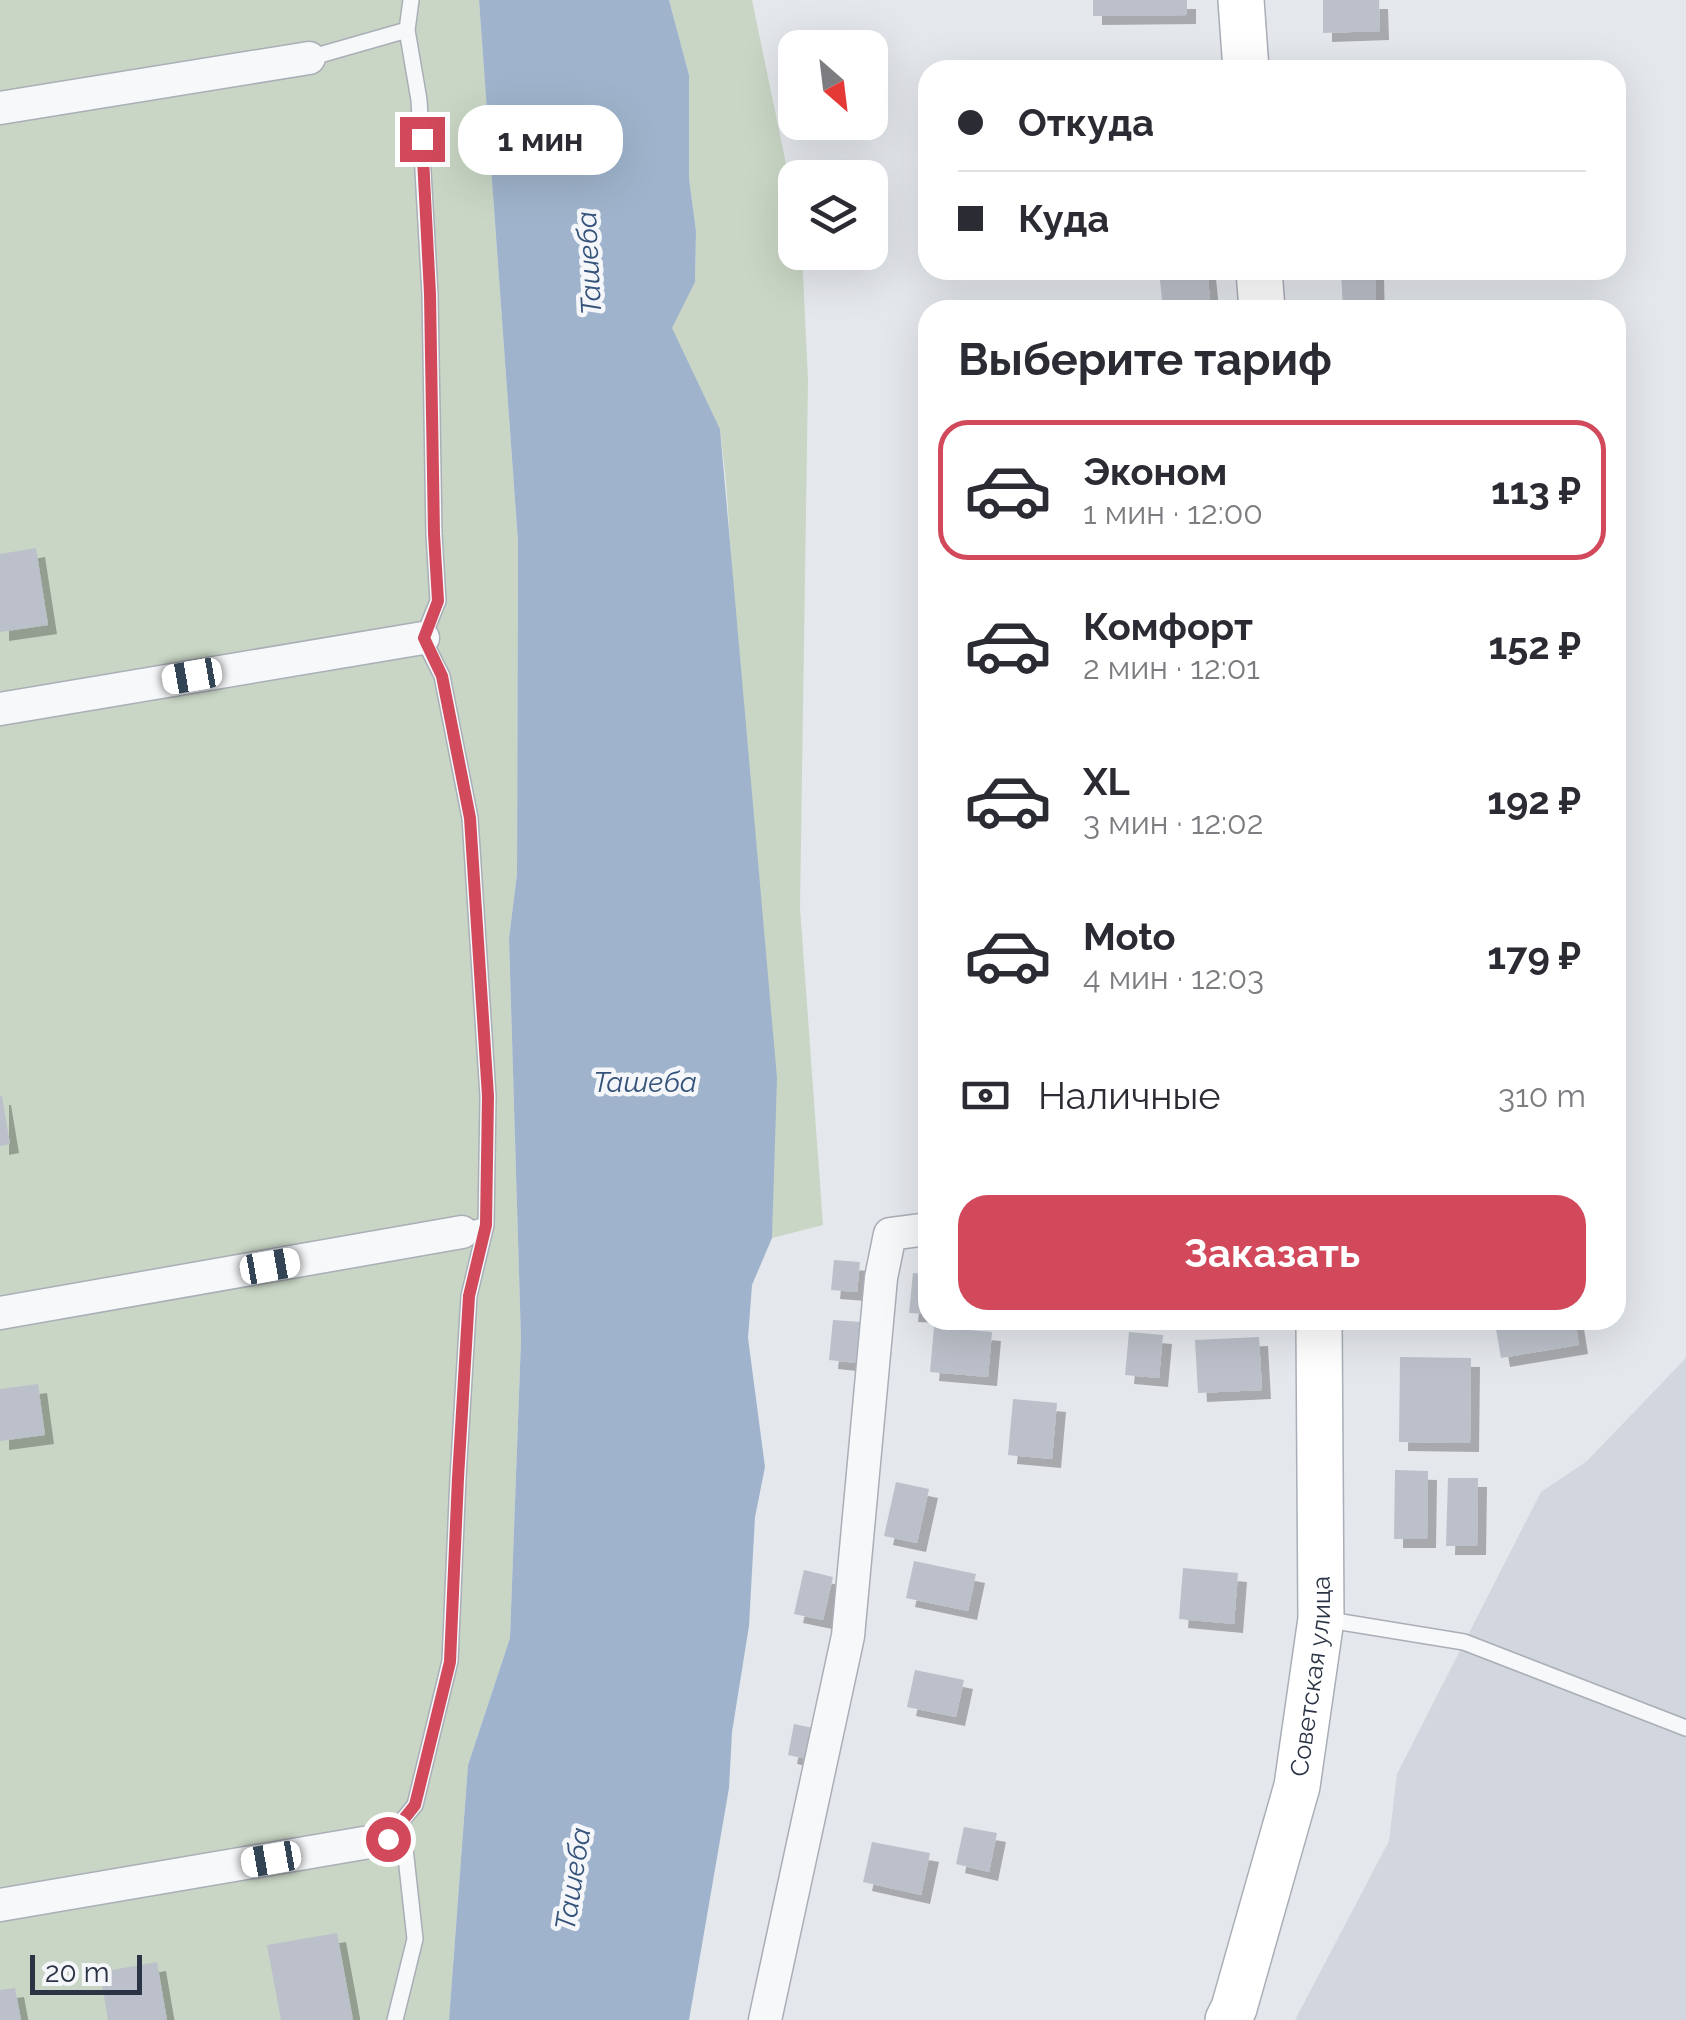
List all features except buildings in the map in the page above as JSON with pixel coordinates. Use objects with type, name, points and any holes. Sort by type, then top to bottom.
[{"type":"street","points":[[1242,0],[1245,60]]},
{"type":"street","points":[[0,108],[309,58]]},
{"type":"street","points":[[0,709],[424,638]]},
{"type":"street","points":[[0,1313],[474,1228]]},
{"type":"street","points":[[764,2020],[848,1636],[884,1263],[890,1234],[918,1231]]},
{"type":"street","name":"Советская улица","points":[[1228,2020],[1297,1786],[1321,1619],[1319,1330]]},
{"type":"street","points":[[0,1905],[396,1844]]},
{"type":"lane","points":[[395,2020],[415,1939],[396,1844],[415,1805],[450,1662],[469,1296],[488,1096],[470,818],[442,676],[424,638],[438,601],[430,294],[420,100],[407,30],[412,0]]},
{"type":"lane","points":[[309,58],[407,30]]},
{"type":"lane","points":[[1321,1619],[1464,1642],[1686,1728]]},
{"type":"shaded area","points":[[1686,1358],[1686,2020],[1295,2020],[1389,1841],[1397,1774],[1541,1492],[1587,1461]]},
{"type":"green space","points":[[0,0],[479,0],[518,542],[517,874],[509,938],[521,1340],[510,1638],[468,1765],[449,2020],[0,2020]]},
{"type":"green space","points":[[669,0],[752,0],[778,140],[785,160],[778,160],[778,270],[803,270],[808,380],[800,908],[823,1225],[772,1238],[773,1186],[726,481],[720,429],[671,328],[695,282],[689,75]]},
{"type":"water","name":"Ташеба","points":[[479,0],[669,0],[689,75],[695,282],[672,328],[720,429],[777,1078],[772,1238],[752,1285],[748,1338],[765,1467],[755,1517],[749,1626],[732,1732],[729,1788],[689,2020],[449,2020],[468,1765],[510,1638],[521,1340],[509,938],[517,874],[518,542]]},
{"type":"route","points":[[388,1839],[415,1805],[450,1662],[469,1296],[486,1225],[488,1096],[470,818],[442,676],[424,638],[438,601],[422,139]]}]
